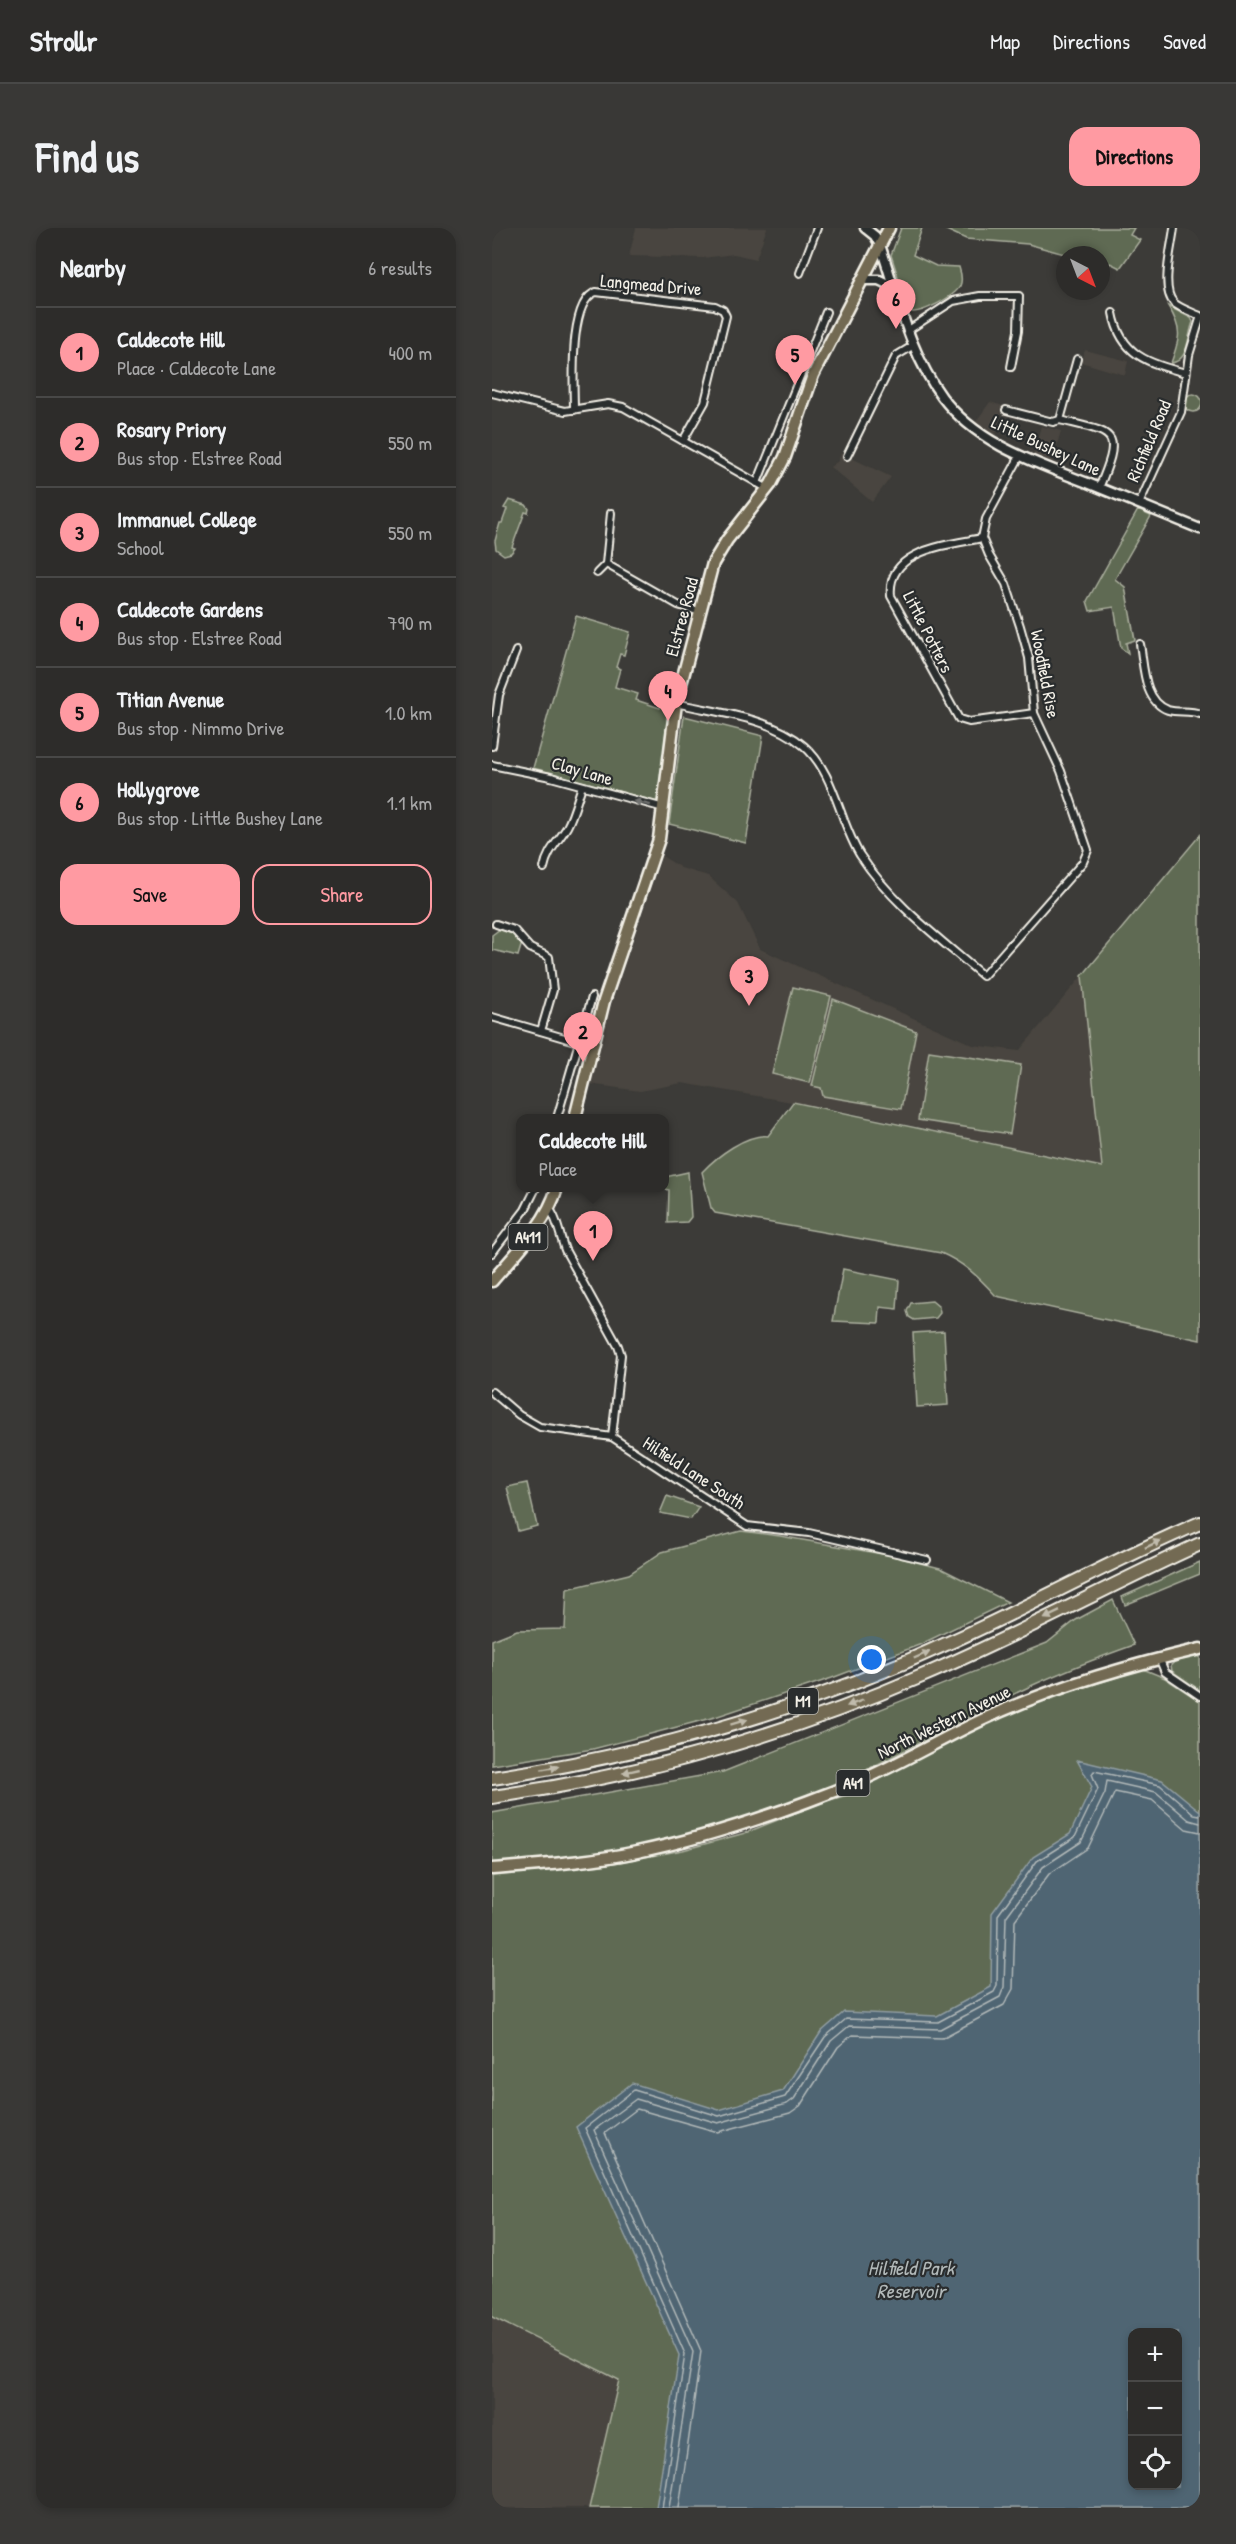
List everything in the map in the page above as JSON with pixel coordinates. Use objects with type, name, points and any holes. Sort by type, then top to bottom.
[{"type":"highway","name":"M1","points":[[492,1778],[592,1760],[673,1741],[834,1690],[956,1640],[1200,1523]]},
{"type":"highway","name":"M1","points":[[492,1797],[586,1781],[678,1760],[840,1709],[964,1658],[1200,1544]]},
{"type":"main road","name":"Elstree Road","points":[[576,1114],[604,1001],[653,858],[664,808],[676,703],[713,563],[768,489],[785,457],[813,375],[889,228]]},
{"type":"main road","name":"A411","points":[[492,1281],[549,1209],[555,1192]]},
{"type":"main road","name":"North Western Avenue","points":[[492,1869],[635,1853],[705,1836],[787,1809],[864,1779],[985,1718],[1035,1697],[1089,1678],[1200,1649]]},
{"type":"street","points":[[800,273],[816,228]]},
{"type":"street","points":[[865,228],[875,236],[880,245]]},
{"type":"street","points":[[1174,228],[1167,284],[1169,297],[1177,306],[1200,317]]},
{"type":"street","name":"Little Bushey Lane","points":[[880,245],[907,331],[942,397],[961,418],[985,438],[1020,456],[1200,529]]},
{"type":"street","points":[[863,280],[879,280],[892,286]]},
{"type":"street","name":"Langmead Drive","points":[[574,410],[575,338],[583,302],[591,294],[596,292],[715,306],[723,310],[726,316],[723,337],[705,402],[683,441]]},
{"type":"street","points":[[907,331],[942,307],[959,299],[980,296],[1019,296],[1018,331],[1011,367]]},
{"type":"street","points":[[757,483],[826,312]]},
{"type":"street","points":[[1113,314],[1120,333],[1134,353],[1156,364],[1186,373]]},
{"type":"street","name":"Richfield Road","points":[[1139,504],[1177,421],[1195,331],[1200,317]]},
{"type":"street","points":[[816,334],[831,340]]},
{"type":"street","points":[[847,456],[896,356],[914,345]]},
{"type":"street","points":[[1060,420],[1077,359]]},
{"type":"street","points":[[492,393],[565,411],[615,405],[768,489]]},
{"type":"street","points":[[1006,410],[1103,431],[1112,439],[1113,448],[1099,488]]},
{"type":"street","points":[[982,538],[986,519],[1020,456]]},
{"type":"street","points":[[597,573],[606,564],[611,513]]},
{"type":"street","name":"Little Potters","points":[[982,538],[940,547],[905,561],[892,576],[891,596],[958,719],[969,722],[1034,713]]},
{"type":"street","name":"Woodfield Rise","points":[[676,703],[772,727],[803,746],[823,769],[854,843],[875,876],[897,903],[984,976],[1083,861],[1088,850],[1061,771],[1034,713],[1029,658],[1006,584],[982,538]]},
{"type":"street","points":[[606,564],[678,605],[700,612]]},
{"type":"street","points":[[1140,644],[1149,692],[1156,703],[1167,710],[1200,714]]},
{"type":"street","points":[[492,746],[499,695],[516,651]]},
{"type":"street","name":"Clay Lane","points":[[492,765],[551,777],[664,808]]},
{"type":"street","points":[[544,868],[548,852],[566,828],[574,811],[582,786]]},
{"type":"street","points":[[496,924],[514,930],[530,948],[549,957],[553,990],[541,1031]]},
{"type":"street","points":[[558,1114],[592,998]]},
{"type":"street","points":[[492,1017],[592,1046]]},
{"type":"street","points":[[492,1253],[525,1210],[534,1192]]},
{"type":"street","points":[[549,1209],[553,1213],[565,1250],[621,1355],[612,1437]]},
{"type":"street","name":"Hilfield Lane South","points":[[492,1392],[519,1415],[540,1427],[612,1437],[747,1526],[809,1533],[927,1560]]},
{"type":"street","points":[[1159,1659],[1165,1672],[1200,1696]]},
{"type":"shaded area","points":[[636,228],[767,228],[756,259],[734,254],[703,258],[629,256]]},
{"type":"shaded area","points":[[1085,350],[1128,361],[1125,375],[1081,362]]},
{"type":"shaded area","points":[[990,402],[1003,406],[995,437],[975,423]]},
{"type":"shaded area","points":[[1041,426],[1061,431],[1052,462],[1033,454]]},
{"type":"shaded area","points":[[841,453],[891,477],[872,502],[830,467],[838,461]]},
{"type":"shaded area","points":[[662,856],[681,868],[708,876],[738,903],[760,949],[973,1045],[1019,1051],[1082,976],[1103,1167],[838,1110],[682,1083],[640,1091],[589,1084],[601,1035]]},
{"type":"shaded area","points":[[492,2317],[619,2380],[589,2508],[492,2508]]},
{"type":"green space","points":[[901,228],[922,228],[913,255],[936,266],[959,267],[961,281],[957,290],[936,304],[920,311],[909,311],[891,255]]},
{"type":"green space","points":[[942,228],[1134,228],[1130,235],[1140,240],[1120,268],[1110,263],[1110,246],[1056,246],[1056,252],[1028,244],[966,239]]},
{"type":"green space","points":[[1168,306],[1191,318],[1193,322],[1184,353],[1181,358],[1171,363],[1178,340],[1178,328]]},
{"type":"green space","points":[[1193,394],[1199,397],[1202,403],[1199,409],[1193,412],[1187,409],[1184,403],[1187,397]]},
{"type":"green space","points":[[509,500],[526,505],[529,509],[528,513],[525,512],[512,547],[515,548],[511,553],[504,555],[496,549],[495,541],[507,509],[504,508]]},
{"type":"green space","points":[[1138,510],[1151,516],[1115,579],[1125,587],[1135,640],[1126,643],[1128,653],[1121,648],[1114,607],[1090,611],[1087,601]]},
{"type":"green space","points":[[576,616],[630,632],[624,655],[620,654],[616,667],[620,669],[615,687],[638,694],[636,700],[660,708],[662,702],[669,705],[658,802],[533,768]]},
{"type":"green space","points":[[684,716],[763,736],[746,843],[669,824]]},
{"type":"green space","points":[[1200,835],[1200,1340],[996,1296],[971,1271],[941,1253],[715,1213],[711,1208],[702,1172],[741,1142],[759,1136],[768,1136],[793,1102],[1102,1167],[1082,976]]},
{"type":"green space","points":[[500,929],[513,932],[522,943],[518,956],[492,950],[492,935]]},
{"type":"green space","points":[[793,987],[831,996],[810,1083],[772,1074]]},
{"type":"green space","points":[[833,999],[916,1031],[901,1109],[823,1096],[821,1088],[812,1086]]},
{"type":"green space","points":[[929,1051],[1021,1065],[1010,1134],[918,1120]]},
{"type":"green space","points":[[688,1172],[691,1217],[687,1222],[668,1223],[669,1176]]},
{"type":"green space","points":[[843,1269],[899,1280],[897,1309],[880,1307],[879,1323],[833,1321]]},
{"type":"green space","points":[[932,1301],[939,1307],[940,1313],[936,1318],[914,1320],[909,1317],[907,1311],[911,1303]]},
{"type":"green space","points":[[944,1331],[948,1405],[917,1407],[913,1333]]},
{"type":"green space","points":[[527,1483],[537,1526],[518,1531],[507,1487]]},
{"type":"green space","points":[[667,1496],[699,1507],[691,1519],[660,1513]]},
{"type":"green space","points":[[741,1531],[888,1555],[940,1568],[1008,1602],[919,1645],[832,1678],[715,1717],[593,1749],[492,1765],[492,1640],[517,1630],[565,1629],[567,1589],[629,1574],[662,1552]]},
{"type":"green space","points":[[1200,1562],[1200,1574],[1125,1605],[1122,1597]]},
{"type":"green space","points":[[1113,1600],[1134,1645],[1033,1685],[889,1758],[801,1799],[727,1825],[650,1845],[571,1857],[492,1864],[492,1813],[723,1772],[1047,1643],[1076,1620]]},
{"type":"green space","points":[[1200,1654],[1200,1690],[1172,1671],[1171,1665],[1179,1659]]},
{"type":"green space","name":"Hilfield Park Reservoir","points":[[1143,1669],[1165,1678],[1200,1701],[1200,2508],[589,2508],[619,2380],[492,2317],[492,1876],[603,1865],[683,1850],[745,1833],[826,1801],[851,1794],[889,1772],[979,1727],[1034,1703]]},
{"type":"water","name":"Hilfield Park Reservoir","points":[[1077,1760],[1162,1780],[1200,1811],[1200,2508],[656,2508],[679,2355],[576,2127],[632,2083],[719,2110],[783,2091],[821,2032],[844,2012],[937,2016],[991,1987],[992,1913],[1033,1857],[1070,1834],[1092,1787]]},
{"type":"place","name":"Hollygrove","points":[[896,329]]},
{"type":"place","name":"Titian Avenue","points":[[795,385]]},
{"type":"place","name":"Caldecote Gardens","points":[[668,721]]},
{"type":"place","name":"Immanuel College","points":[[749,1006]]},
{"type":"place","name":"Rosary Priory","points":[[583,1062]]},
{"type":"place","name":"Caldecote Hill","points":[[593,1261]]}]
